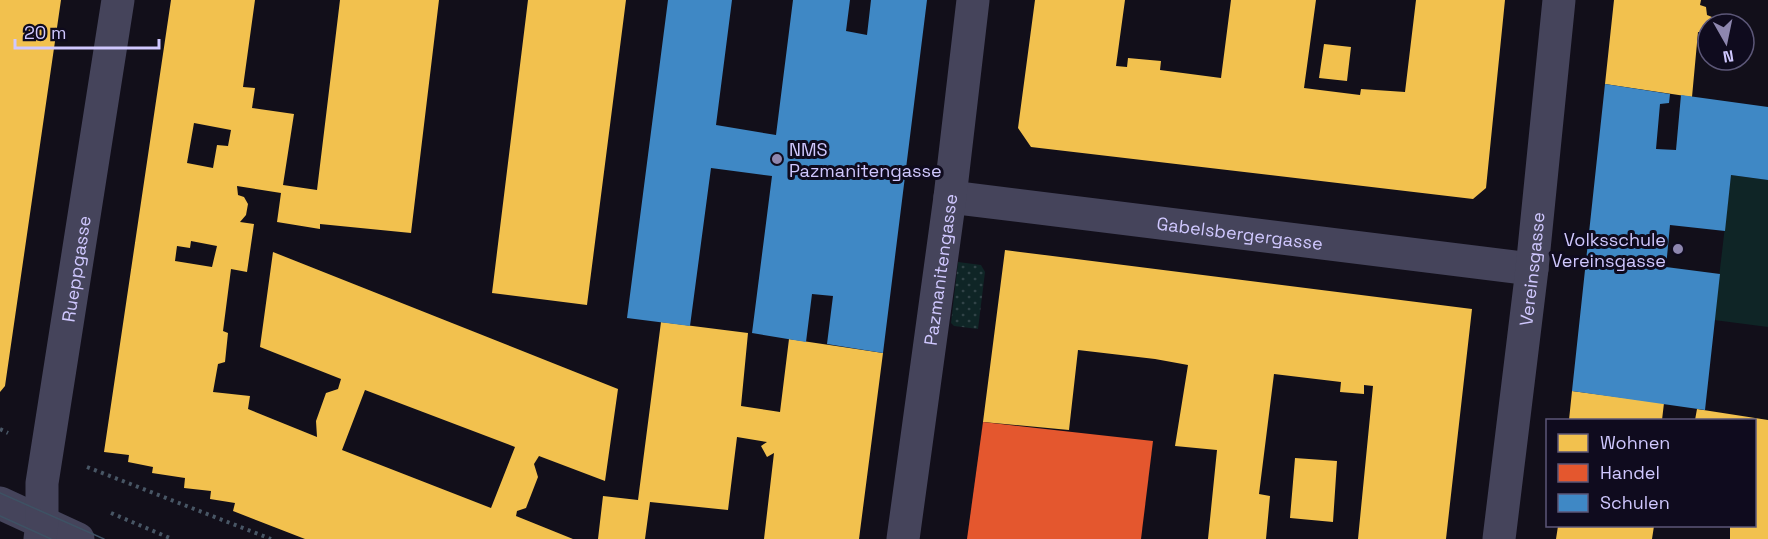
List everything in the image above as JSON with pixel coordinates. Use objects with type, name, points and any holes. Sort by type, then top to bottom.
[{"type":"street","name":"Rueppgasse","points":[[41,531],[42,483],[118,0]]},
{"type":"street","name":"Pazmanitengasse","points":[[903,539],[950,196],[973,0]]},
{"type":"street","name":"Vereinsgasse","points":[[1499,539],[1532,269],[1559,0]]},
{"type":"street","name":"Gabelsbergergasse","points":[[950,196],[1532,269]]},
{"type":"street","points":[[0,504],[41,531],[78,539]]},
{"type":"path","points":[[0,429],[47,452],[271,539]]},
{"type":"green space","points":[[1731,175],[1768,180],[1768,327],[1714,320]]},
{"type":"green space","points":[[958,262],[981,265],[985,272],[978,329],[954,326],[951,323]]},
{"type":"building: Wohnen","points":[[0,0],[61,0],[5,386],[0,392]]},
{"type":"building: Wohnen","points":[[171,0],[255,0],[243,87],[255,88],[252,108],[294,114],[283,185],[317,190],[340,0],[439,0],[411,233],[320,224],[320,229],[277,222],[281,193],[237,186],[238,195],[244,197],[248,204],[246,215],[240,222],[254,224],[247,272],[231,269],[223,331],[228,333],[225,362],[218,364],[213,392],[250,396],[248,409],[317,437],[316,421],[326,393],[338,389],[341,379],[260,347],[273,252],[618,389],[605,481],[539,456],[534,464],[538,477],[526,508],[517,511],[516,516],[573,539],[305,539],[233,511],[235,503],[210,499],[211,491],[184,488],[185,478],[152,473],[153,467],[128,462],[129,455],[104,452]],"holes":[[[194,123],[231,130],[228,146],[217,145],[213,168],[187,163]],[[191,241],[217,246],[212,267],[175,261],[177,246],[190,248]],[[365,390],[515,447],[491,508],[342,450]]]},
{"type":"building: Wohnen","points":[[528,0],[626,0],[587,305],[492,293]]},
{"type":"building: Wohnen","points":[[1035,0],[1125,0],[1116,66],[1127,67],[1128,58],[1161,61],[1160,70],[1221,78],[1231,0],[1316,0],[1304,88],[1360,95],[1361,89],[1405,92],[1416,0],[1505,0],[1486,188],[1473,199],[1031,147],[1018,128]]},
{"type":"building: Wohnen","points":[[1614,0],[1701,0],[1700,5],[1706,7],[1707,12],[1696,12],[1696,54],[1692,97],[1605,84]]},
{"type":"building: Wohnen","points":[[1324,44],[1351,47],[1347,81],[1319,78]]},
{"type":"building: Wohnen","points":[[1005,250],[1472,309],[1446,539],[1358,539],[1373,386],[1364,385],[1364,394],[1340,392],[1341,382],[1274,374],[1259,494],[1270,496],[1266,539],[1208,539],[1217,450],[1175,446],[1188,365],[1078,350],[1069,430],[983,422]]},
{"type":"building: Wohnen","points":[[661,322],[748,333],[741,406],[780,412],[789,339],[883,353],[859,539],[764,539],[774,453],[767,457],[761,446],[767,442],[737,437],[728,510],[650,502],[645,539],[598,539],[603,496],[638,500]]},
{"type":"building: Wohnen","points":[[1572,391],[1664,403],[1662,419],[1569,419]]},
{"type":"building: Wohnen","points":[[1697,409],[1768,420],[1768,539],[1730,539],[1730,527],[1756,527],[1756,419],[1695,419]]},
{"type":"building: Wohnen","points":[[1295,458],[1337,461],[1333,522],[1290,518]]},
{"type":"building: Wohnen","points":[[1558,527],[1654,527],[1652,539],[1556,539]]},
{"type":"building: Handel","points":[[983,422],[1153,441],[1141,539],[967,539]]},
{"type":"building: Schulen","name":"NMS Pazmanitengasse","points":[[668,0],[732,0],[716,125],[776,135],[793,0],[850,0],[846,31],[867,35],[871,0],[927,0],[883,353],[827,344],[833,296],[812,294],[806,342],[752,333],[772,176],[711,168],[690,326],[627,318]]},
{"type":"building: Schulen","name":"Volksschule Vereinsgasse","points":[[1605,84],[1670,94],[1669,103],[1660,104],[1656,149],[1676,150],[1681,95],[1768,107],[1768,180],[1731,175],[1725,231],[1670,225],[1666,267],[1720,274],[1705,410],[1572,391]]},
{"type":"tram line","points":[[0,493],[104,539]]},
{"type":"tram line","points":[[0,516],[51,539]]},
{"type":"place","name":"NMS Pazmanitengasse","points":[[777,159]]},
{"type":"place","name":"Volksschule Vereinsgasse","points":[[1678,249]]}]
